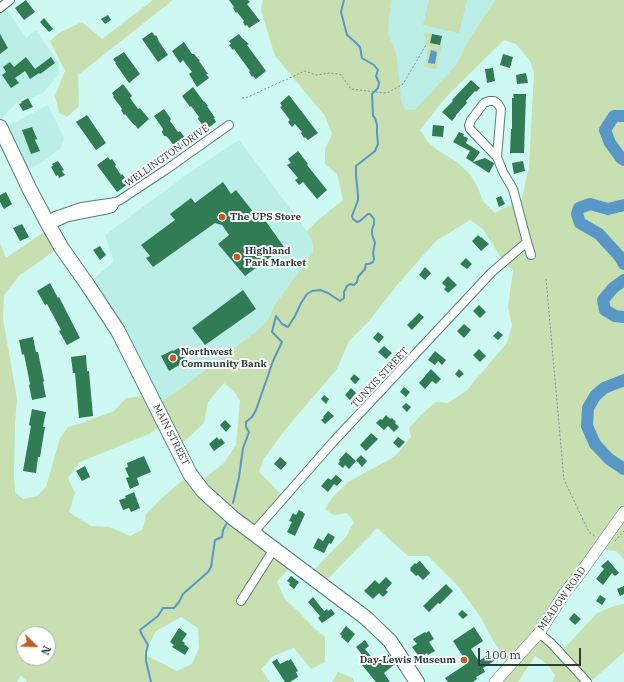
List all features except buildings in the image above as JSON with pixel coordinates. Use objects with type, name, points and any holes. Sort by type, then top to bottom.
[{"type":"highway","name":"MAIN STREET","points":[[0,126],[29,188],[48,224],[68,257],[118,331],[190,474],[203,491],[233,518],[366,618],[390,641],[417,682]]},
{"type":"street","points":[[0,8],[10,0]]},
{"type":"street","points":[[497,157],[501,109],[494,101],[489,101],[484,103],[471,120],[469,125],[470,129],[497,157],[503,172],[513,189],[531,255]]},
{"type":"street","name":"WELLINGTON DRIVE","points":[[48,224],[55,216],[81,207],[116,202],[120,200],[229,125]]},
{"type":"street","name":"TUNXIS STREET","points":[[253,532],[333,442],[487,278],[527,242]]},
{"type":"street","name":"MEADOW ROAD","points":[[496,682],[539,633],[564,594],[624,512]]},
{"type":"street","points":[[241,601],[274,549]]},
{"type":"street","points":[[539,633],[550,642],[588,682]]},
{"type":"path","points":[[242,98],[248,97],[305,71],[316,75],[330,73],[342,75],[351,89],[384,93],[389,92],[403,84],[426,45]]},
{"type":"path","points":[[546,279],[564,480],[589,532],[600,539]]},
{"type":"shaded area","points":[[391,0],[495,0],[469,39],[457,64],[416,110],[405,110],[401,100],[388,32]]},
{"type":"shaded area","points":[[0,1],[26,38],[36,30],[58,62],[59,74],[43,93],[33,97],[24,98],[15,104],[0,121]]},
{"type":"shaded area","points":[[48,105],[64,138],[61,148],[41,163],[22,172],[1,129]]},
{"type":"shaded area","points":[[239,140],[307,231],[312,241],[313,252],[274,306],[268,320],[254,333],[161,402],[91,281],[114,261],[105,235],[189,173]]},
{"type":"green space","points":[[153,0],[173,0],[78,75],[79,106],[67,117],[59,113],[55,96],[65,71],[50,41],[59,33],[82,22],[102,39]]},
{"type":"green space","points":[[263,0],[391,0],[388,32],[397,57],[401,100],[405,109],[415,110],[457,64],[469,39],[495,0],[624,0],[624,559],[616,551],[597,549],[539,633],[560,653],[597,613],[614,606],[624,604],[624,652],[590,682],[552,682],[555,675],[547,664],[535,656],[518,682],[495,682],[510,665],[494,642],[481,618],[459,587],[428,556],[408,556],[377,528],[322,585],[309,575],[346,537],[354,522],[347,513],[334,515],[325,509],[332,498],[348,482],[395,456],[411,437],[409,428],[422,414],[436,402],[448,403],[466,391],[507,343],[512,325],[508,307],[513,270],[504,262],[483,229],[470,220],[436,241],[398,284],[369,321],[349,341],[337,369],[284,431],[263,460],[259,472],[284,497],[253,533],[293,563],[277,582],[285,599],[325,637],[325,662],[311,669],[294,648],[273,656],[261,669],[270,682],[27,682],[21,675],[17,682],[0,682],[0,243],[6,258],[50,228],[61,246],[19,276],[4,295],[3,319],[17,399],[15,423],[15,492],[23,499],[37,496],[46,487],[60,438],[68,427],[114,411],[126,398],[151,395],[161,402],[254,333],[268,320],[274,306],[313,252],[312,241],[307,231],[343,200],[337,174],[325,164],[325,149],[332,134],[325,116],[275,56],[261,10]],"holes":[[[504,40],[516,44],[530,61],[534,73],[529,167],[522,199],[495,213],[483,201],[470,174],[457,162],[428,142],[420,130],[447,96]],[[224,383],[234,391],[240,401],[236,445],[224,463],[198,483],[190,474],[146,514],[143,529],[130,536],[110,527],[91,526],[69,512],[75,493],[68,478],[80,462],[149,434],[164,423],[177,448],[204,423],[208,402]],[[181,617],[198,628],[199,648],[192,664],[177,671],[144,654],[156,631]]]},
{"type":"green space","points":[[429,0],[467,0],[459,33],[423,25]]},
{"type":"green space","points":[[425,32],[442,36],[440,45],[443,46],[443,48],[441,48],[436,69],[424,67],[429,45],[424,44],[426,37],[424,36]]},
{"type":"green space","points":[[338,672],[353,678],[354,682],[332,682]]},
{"type":"water","points":[[431,50],[437,52],[435,64],[428,63]]},
{"type":"waterway","points":[[233,503],[239,477],[243,448],[249,432],[246,427],[246,422],[252,417],[256,410],[273,361],[282,342],[272,332],[276,316],[282,324],[288,327],[301,303],[307,294],[312,291],[320,290],[328,293],[340,301],[344,298],[344,292],[347,286],[350,284],[354,285],[357,282],[358,277],[365,269],[366,264],[373,262],[374,259],[373,253],[375,243],[372,234],[374,219],[370,214],[368,214],[357,222],[352,216],[358,200],[356,166],[375,151],[378,144],[377,125],[373,116],[372,94],[378,88],[379,83],[376,76],[378,70],[374,65],[362,58],[360,47],[347,35],[341,12],[344,0]]},
{"type":"waterway","points":[[624,116],[614,116],[605,130],[610,143],[624,160]]},
{"type":"waterway","points":[[624,205],[608,209],[590,204],[579,208],[577,214],[580,223],[599,234],[620,257],[624,264]]},
{"type":"waterway","points":[[624,280],[613,288],[603,300],[605,310],[615,316],[624,317]]},
{"type":"waterway","points":[[624,380],[604,388],[595,396],[588,408],[587,426],[595,444],[609,459],[624,469]]},
{"type":"waterway","points":[[151,682],[146,661],[148,645],[140,630],[158,616],[163,608],[174,608],[183,594],[208,572],[211,567],[215,540],[222,537],[223,530],[227,523]]},
{"type":"place","name":"The UPS Store","points":[[222,217]]},
{"type":"place","name":"Highland Park Market","points":[[237,257]]},
{"type":"place","name":"Northwest Community Bank","points":[[173,358]]},
{"type":"place","name":"Day-Lewis Museum","points":[[464,660]]}]
